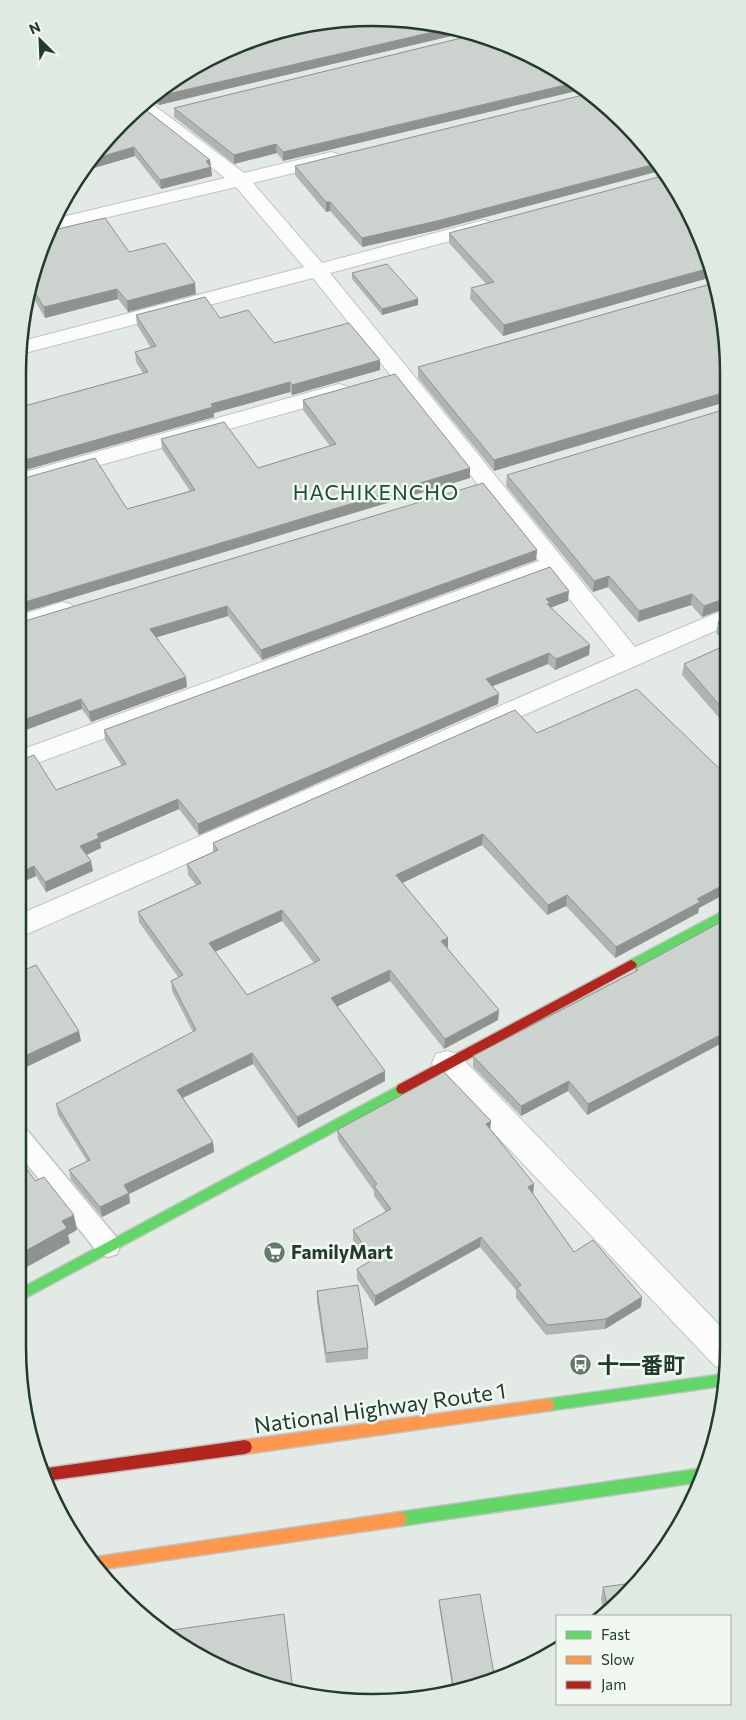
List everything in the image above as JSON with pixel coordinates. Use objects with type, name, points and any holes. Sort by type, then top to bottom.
[{"type":"main road","points":[[26,1292],[720,917]]},
{"type":"main road","name":"National Highway Route 1","points":[[51,1474],[718,1381]]},
{"type":"main road","points":[[101,1562],[694,1476]]},
{"type":"street","points":[[158,109],[240,180],[318,271],[391,376],[488,482],[631,659]]},
{"type":"street","points":[[60,224],[345,154]]},
{"type":"street","points":[[27,347],[507,220]]},
{"type":"street","points":[[26,479],[391,376]]},
{"type":"street","points":[[26,758],[555,564]]},
{"type":"street","points":[[26,622],[83,604]]},
{"type":"street","points":[[26,924],[720,620]]},
{"type":"street","points":[[447,1063],[720,1348]]},
{"type":"lane","points":[[26,1146],[108,1246]]},
{"type":"building","points":[[373,26],[434,32],[168,94],[220,62],[283,38],[328,29]]},
{"type":"building","points":[[462,38],[526,62],[566,85],[283,152],[276,144],[234,155],[174,108]]},
{"type":"building","points":[[581,96],[602,112],[634,144],[650,165],[437,221],[362,238],[330,202],[326,202],[295,166]]},
{"type":"building","points":[[146,110],[210,160],[206,161],[211,167],[160,180],[134,147],[102,156],[112,144]]},
{"type":"building","points":[[659,177],[684,220],[704,270],[504,325],[471,288],[494,282],[449,233]]},
{"type":"building","points":[[105,218],[129,252],[165,243],[195,283],[127,301],[117,289],[44,307],[36,294],[58,229]]},
{"type":"building","points":[[387,264],[418,299],[382,309],[352,273]]},
{"type":"building","points":[[708,285],[717,328],[720,394],[494,460],[418,367]]},
{"type":"building","points":[[205,297],[220,318],[248,310],[274,343],[349,323],[380,360],[292,385],[290,382],[211,404],[213,407],[26,460],[26,406],[148,372],[135,352],[156,346],[136,315]]},
{"type":"building","points":[[395,374],[470,468],[26,602],[26,478],[95,458],[127,509],[195,490],[161,439],[224,422],[258,468],[336,444],[303,400]]},
{"type":"building","points":[[720,411],[720,600],[704,606],[692,594],[639,611],[609,576],[594,581],[507,475]]},
{"type":"building","points":[[483,483],[537,550],[261,650],[227,606],[150,629],[186,677],[89,712],[81,699],[26,719],[26,621]]},
{"type":"building","points":[[550,567],[569,591],[546,599],[550,603],[547,604],[590,645],[556,659],[549,653],[486,679],[499,694],[198,824],[178,799],[97,834],[99,838],[80,846],[91,861],[45,882],[34,866],[26,870],[26,758],[34,755],[56,790],[126,764],[104,730]]},
{"type":"building","points":[[720,648],[720,706],[684,664]]},
{"type":"building","points":[[637,689],[720,769],[720,887],[697,899],[700,902],[616,947],[567,895],[548,905],[483,834],[396,875],[448,938],[441,941],[499,1010],[445,1039],[390,970],[331,998],[385,1071],[297,1117],[252,1053],[177,1090],[213,1142],[124,1185],[129,1193],[100,1207],[69,1170],[90,1160],[56,1104],[196,1030],[171,981],[183,975],[138,912],[201,883],[187,864],[218,850],[213,843],[515,710],[537,733]],"holes":[[[282,910],[320,960],[247,995],[209,943]]]},
{"type":"building","points":[[719,923],[720,1035],[588,1104],[569,1081],[521,1106],[473,1056],[638,970],[636,968]]},
{"type":"building","points":[[36,965],[79,1031],[26,1055],[26,969]]},
{"type":"building","points":[[444,1072],[491,1121],[486,1124],[534,1184],[528,1187],[574,1252],[593,1240],[642,1297],[606,1319],[547,1325],[517,1288],[521,1285],[481,1237],[375,1296],[357,1269],[374,1259],[353,1230],[391,1209],[374,1186],[377,1184],[337,1130]]},
{"type":"building","points":[[26,1168],[35,1181],[44,1177],[74,1215],[62,1221],[67,1228],[26,1251]]},
{"type":"building","points":[[358,1285],[368,1348],[326,1353],[317,1291]]},
{"type":"building","points":[[626,1584],[607,1603],[603,1587]]},
{"type":"building","points":[[480,1594],[494,1672],[453,1684],[439,1600]]},
{"type":"building","points":[[284,1614],[292,1684],[262,1675],[220,1658],[173,1630]]},
{"type":"traffic: fast","points":[[631,965],[720,917]]},
{"type":"traffic: fast","points":[[26,1292],[402,1089]]},
{"type":"traffic: fast","points":[[547,1405],[718,1381]]},
{"type":"traffic: fast","points":[[400,1519],[694,1476]]},
{"type":"traffic: slow","points":[[245,1447],[547,1405]]},
{"type":"traffic: slow","points":[[101,1562],[400,1519]]},
{"type":"traffic: jam","points":[[402,1089],[631,965]]},
{"type":"traffic: jam","points":[[51,1474],[245,1447]]},
{"type":"place","name":"FamilyMart","points":[[275,1252]]},
{"type":"place","name":"十一番町","points":[[581,1365]]},
{"type":"district","name":"HACHIKENCHO","points":[[376,493]]}]
